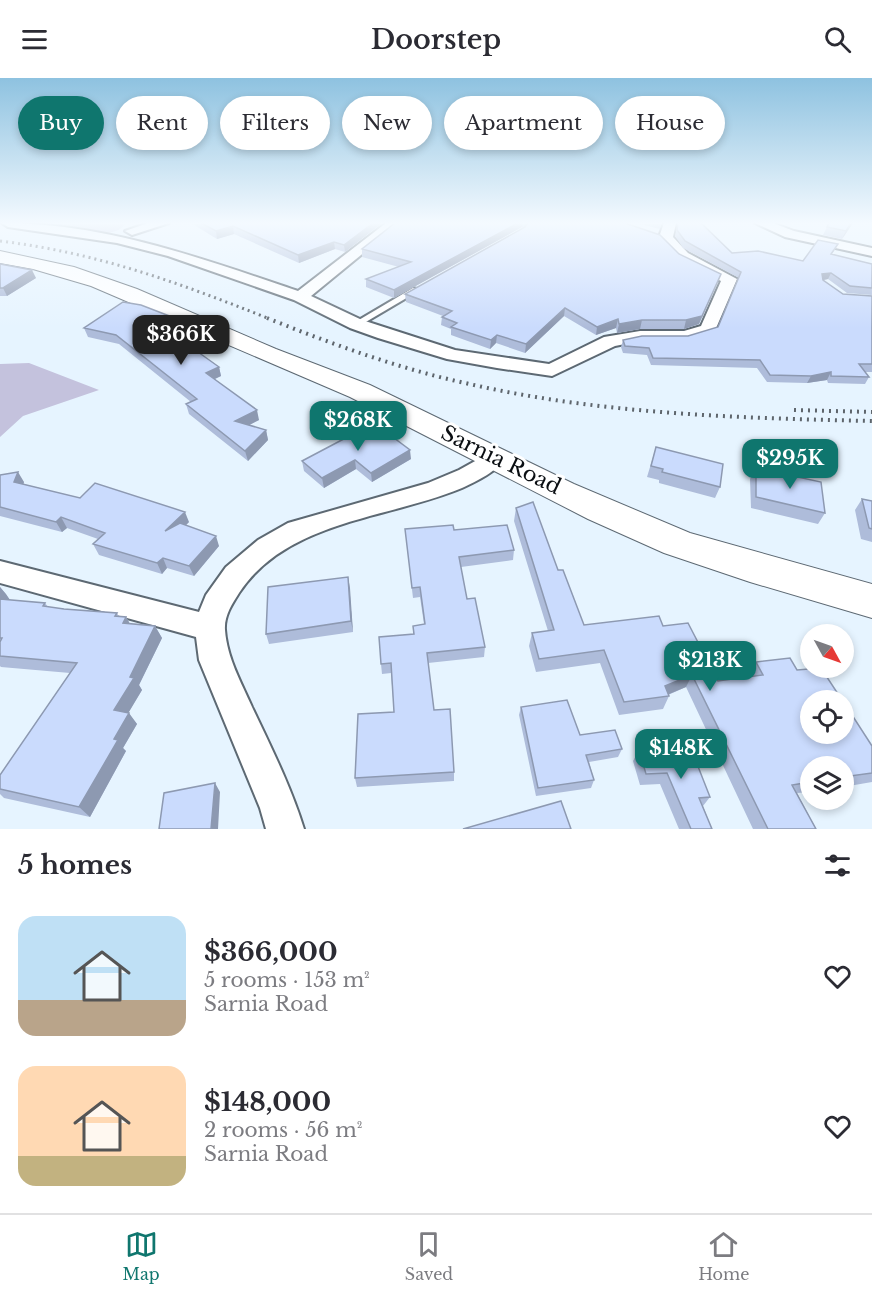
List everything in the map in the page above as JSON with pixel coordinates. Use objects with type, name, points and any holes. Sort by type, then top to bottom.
[{"type":"main road","name":"Sarnia Road","points":[[5,258],[69,271],[125,290],[252,348],[373,397],[676,542],[762,571],[872,601]]},
{"type":"street","points":[[186,258],[219,267],[300,297],[356,324],[453,355],[552,370],[617,339],[702,333],[712,324],[729,279],[688,258]]},
{"type":"street","points":[[300,297],[349,258]]},
{"type":"street","points":[[285,829],[279,808],[215,660],[210,628],[216,604],[236,575],[267,547],[297,530],[436,489],[467,476],[495,457]]},
{"type":"street","points":[[0,572],[210,628]]},
{"type":"lane","points":[[356,324],[426,285]]},
{"type":"shaded area","points":[[29,363],[99,390],[23,416],[0,437],[0,364]]},
{"type":"building","points":[[396,258],[453,258],[394,290],[366,279],[411,262]]},
{"type":"building","points":[[469,258],[687,258],[721,274],[702,316],[686,320],[642,320],[619,324],[618,319],[597,327],[565,308],[526,344],[497,335],[491,340],[451,327],[457,323],[442,317],[452,311],[405,294]]},
{"type":"building","points":[[716,258],[790,258],[803,261],[805,258],[848,258],[872,264],[872,288],[850,286],[831,273],[822,274],[823,280],[843,294],[872,296],[872,364],[859,364],[869,377],[831,376],[831,372],[811,376],[770,375],[760,360],[653,358],[649,348],[625,346],[623,340],[642,336],[688,336],[718,327],[741,272]]},
{"type":"building","points":[[0,264],[32,270],[0,288]]},
{"type":"building","points":[[123,302],[141,305],[185,322],[203,334],[184,342],[219,367],[206,373],[257,410],[235,421],[266,430],[245,451],[186,404],[197,399],[116,335],[84,328]]},
{"type":"building","points":[[374,423],[410,450],[371,473],[355,460],[322,478],[302,461]]},
{"type":"building","points":[[656,447],[723,464],[720,487],[662,472],[663,469],[651,466]]},
{"type":"building","points":[[756,468],[821,482],[825,513],[756,497]]},
{"type":"building","points":[[18,472],[14,482],[80,498],[95,483],[185,512],[165,531],[180,523],[216,536],[189,566],[163,558],[157,563],[93,544],[105,533],[61,517],[56,522],[0,507],[0,475]]},
{"type":"building","points":[[862,499],[872,501],[872,529],[869,528]]},
{"type":"building","points":[[533,502],[558,570],[563,570],[584,625],[659,616],[663,626],[688,623],[718,681],[763,675],[756,662],[790,658],[797,670],[800,670],[800,678],[828,678],[835,690],[800,690],[800,744],[854,744],[854,718],[872,746],[872,773],[854,775],[854,756],[800,756],[800,784],[792,785],[800,800],[800,810],[806,810],[816,829],[768,829],[692,675],[665,686],[669,696],[624,702],[604,650],[539,659],[532,633],[554,630],[516,508]]},
{"type":"building","points":[[453,525],[454,530],[507,525],[514,550],[459,557],[467,599],[475,598],[485,647],[427,653],[434,710],[450,709],[454,772],[355,778],[358,714],[394,712],[391,663],[381,664],[379,637],[414,634],[413,626],[425,624],[420,587],[412,588],[405,529]]},
{"type":"building","points":[[348,577],[351,621],[266,634],[268,587]]},
{"type":"building","points":[[0,599],[45,603],[43,606],[64,609],[117,613],[115,616],[126,617],[123,623],[155,626],[130,677],[134,678],[114,710],[129,713],[114,739],[118,740],[79,807],[0,789],[0,775],[77,663],[0,656],[2,638],[0,638]]},
{"type":"building","points":[[567,700],[580,735],[615,730],[622,749],[586,755],[594,780],[538,788],[521,707]]},
{"type":"building","points":[[690,746],[710,797],[699,798],[712,829],[691,829],[667,773],[646,774],[639,750]]},
{"type":"building","points":[[215,783],[211,829],[159,829],[164,793]]},
{"type":"building","points":[[561,801],[571,829],[463,829]]},
{"type":"railway","points":[[92,258],[171,282],[270,319]]},
{"type":"railway","points":[[267,318],[390,363],[465,383],[566,402],[667,413],[872,421]]},
{"type":"railway","points":[[794,410],[872,412]]}]
